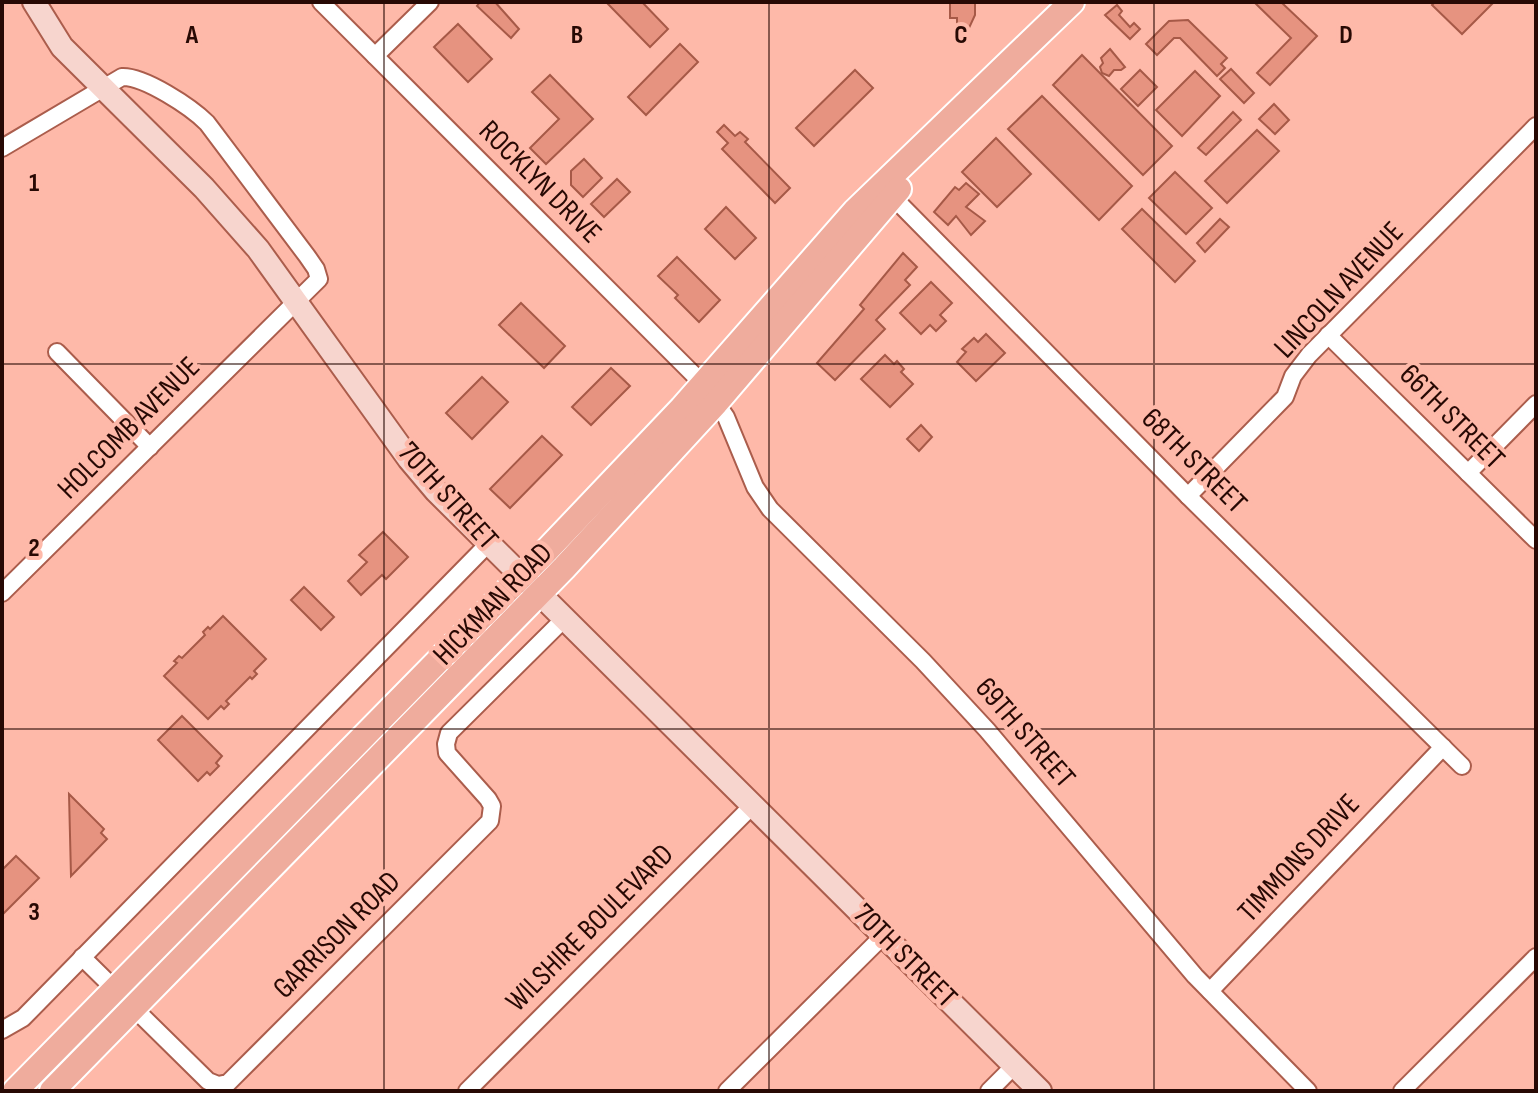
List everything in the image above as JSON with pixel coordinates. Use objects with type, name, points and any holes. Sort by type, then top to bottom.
[{"type":"main road","name":"HICKMAN ROAD","points":[[1046,25],[1066,2]]},
{"type":"main road","name":"HICKMAN ROAD","points":[[52,1091],[134,1008],[710,394],[855,211],[887,192],[962,109],[1072,2]]},
{"type":"main road","name":"HICKMAN ROAD","points":[[15,1091],[115,989],[531,584]]},
{"type":"street","name":"70TH STREET","points":[[34,2],[62,47],[224,210],[258,249],[409,459],[436,491],[1040,1091]]},
{"type":"street","name":"ROCKLYN DRIVE","points":[[321,2],[710,394]]},
{"type":"street","points":[[375,56],[430,2]]},
{"type":"street","name":"HOLCOMB AVENUE","points":[[2,593],[319,279],[316,269],[207,123],[188,108],[135,78],[122,77],[103,89]]},
{"type":"street","points":[[2,148],[103,89]]},
{"type":"street","name":"LINCOLN AVENUE","points":[[1188,496],[1285,397],[1293,376],[1309,355],[1536,126]]},
{"type":"street","name":"68TH STREET","points":[[887,192],[1188,496],[1462,766]]},
{"type":"street","name":"66TH STREET","points":[[1328,335],[1536,540]]},
{"type":"street","points":[[57,352],[150,447]]},
{"type":"street","name":"69TH STREET","points":[[710,394],[726,417],[755,487],[770,509],[923,661],[987,730],[1210,991],[1308,1091]]},
{"type":"street","points":[[1468,473],[1536,404]]},
{"type":"street","points":[[2,1030],[23,1018],[489,543]]},
{"type":"street","name":"HICKMAN ROAD","points":[[488,799],[447,753],[449,733],[565,618]]},
{"type":"street","name":"TIMMONS DRIVE","points":[[1210,991],[1443,747]]},
{"type":"street","name":"GARRISON ROAD","points":[[134,1008],[208,1081],[218,1085],[228,1083],[486,826],[492,813],[488,799]]},
{"type":"street","name":"WILSHIRE BOULEVARD","points":[[467,1091],[753,805]]},
{"type":"street","points":[[727,1091],[884,935]]},
{"type":"street","points":[[82,957],[134,1008]]},
{"type":"street","points":[[1402,1091],[1536,957]]},
{"type":"street","points":[[989,1091],[1014,1066]]},
{"type":"building","points":[[480,2],[495,2],[519,29],[511,38],[477,6]]},
{"type":"building","points":[[606,2],[642,2],[668,29],[650,47]]},
{"type":"building","points":[[975,2],[975,15],[969,28],[957,27],[957,18],[950,18],[950,3]]},
{"type":"building","points":[[1254,2],[1281,2],[1317,36],[1270,85],[1257,73],[1291,38]]},
{"type":"building","points":[[1435,2],[1494,2],[1462,34],[1432,5]]},
{"type":"building","points":[[1117,5],[1122,11],[1119,15],[1130,27],[1134,23],[1140,29],[1130,39],[1105,15]]},
{"type":"building","points":[[1188,20],[1227,58],[1221,64],[1225,68],[1217,76],[1180,38],[1174,38],[1157,55],[1146,44],[1169,21]]},
{"type":"building","points":[[458,24],[492,59],[468,82],[434,47]]},
{"type":"building","points":[[680,44],[698,62],[646,115],[628,97]]},
{"type":"building","points":[[1110,49],[1125,67],[1114,70],[1109,76],[1102,73],[1100,67],[1103,63],[1101,58]]},
{"type":"building","points":[[1082,55],[1172,146],[1143,175],[1053,85]]},
{"type":"building","points":[[1231,69],[1254,93],[1244,103],[1220,79]]},
{"type":"building","points":[[855,70],[873,88],[814,146],[796,128]]},
{"type":"building","points":[[1140,70],[1157,87],[1138,106],[1121,89]]},
{"type":"building","points":[[1195,71],[1220,96],[1182,136],[1156,110]]},
{"type":"building","points":[[550,75],[593,119],[546,164],[530,148],[559,119],[532,92]]},
{"type":"building","points":[[1042,96],[1132,186],[1099,220],[1008,129]]},
{"type":"building","points":[[1274,104],[1289,120],[1275,134],[1259,119]]},
{"type":"building","points":[[1233,112],[1241,120],[1206,155],[1198,148]]},
{"type":"building","points":[[724,125],[735,136],[740,132],[748,139],[745,142],[790,188],[775,203],[722,149],[728,143],[717,132]]},
{"type":"building","points":[[1257,130],[1279,151],[1227,203],[1205,181]]},
{"type":"building","points":[[996,138],[1031,174],[997,207],[962,172]]},
{"type":"building","points":[[584,159],[602,178],[583,197],[571,185],[571,171]]},
{"type":"building","points":[[1175,172],[1212,208],[1186,234],[1149,198]]},
{"type":"building","points":[[617,179],[630,192],[604,217],[591,204]]},
{"type":"building","points":[[966,183],[979,194],[966,207],[985,221],[971,235],[956,216],[948,225],[934,212],[955,187],[959,190]]},
{"type":"building","points":[[726,207],[756,238],[735,259],[705,229]]},
{"type":"building","points":[[1142,209],[1195,261],[1175,282],[1122,229]]},
{"type":"building","points":[[1220,219],[1229,227],[1205,252],[1197,243]]},
{"type":"building","points":[[903,253],[917,267],[905,280],[910,285],[876,320],[885,329],[835,380],[817,363],[864,309],[860,305]]},
{"type":"building","points":[[677,257],[720,300],[699,322],[658,276]]},
{"type":"building","points":[[931,282],[952,303],[940,315],[946,321],[936,331],[930,325],[921,334],[900,313]]},
{"type":"building","points":[[521,303],[565,346],[544,368],[499,325]]},
{"type":"building","points":[[986,334],[1005,353],[976,381],[957,362],[966,352],[962,349],[974,338],[978,342]]},
{"type":"building","points":[[885,355],[894,364],[897,361],[904,369],[901,372],[913,384],[890,407],[861,379]]},
{"type":"building","points":[[611,368],[630,386],[591,425],[572,407]]},
{"type":"building","points":[[482,377],[508,402],[472,439],[446,413]]},
{"type":"building","points":[[921,425],[932,437],[919,451],[907,439]]},
{"type":"building","points":[[542,436],[562,455],[510,508],[490,489]]},
{"type":"building","points":[[383,532],[408,557],[386,579],[382,575],[361,595],[348,581],[367,562],[359,555]]},
{"type":"building","points":[[304,587],[334,617],[321,630],[291,600]]},
{"type":"building","points":[[223,616],[266,659],[254,671],[257,674],[226,701],[229,704],[224,709],[221,706],[208,719],[164,676],[177,663],[174,661],[179,656],[182,658],[205,635],[203,632]]},
{"type":"building","points":[[182,716],[222,756],[216,763],[219,766],[198,781],[158,740]]},
{"type":"building","points":[[69,794],[104,829],[101,833],[107,839],[71,876]]},
{"type":"building","points":[[16,856],[39,878],[2,915],[2,870]]}]
